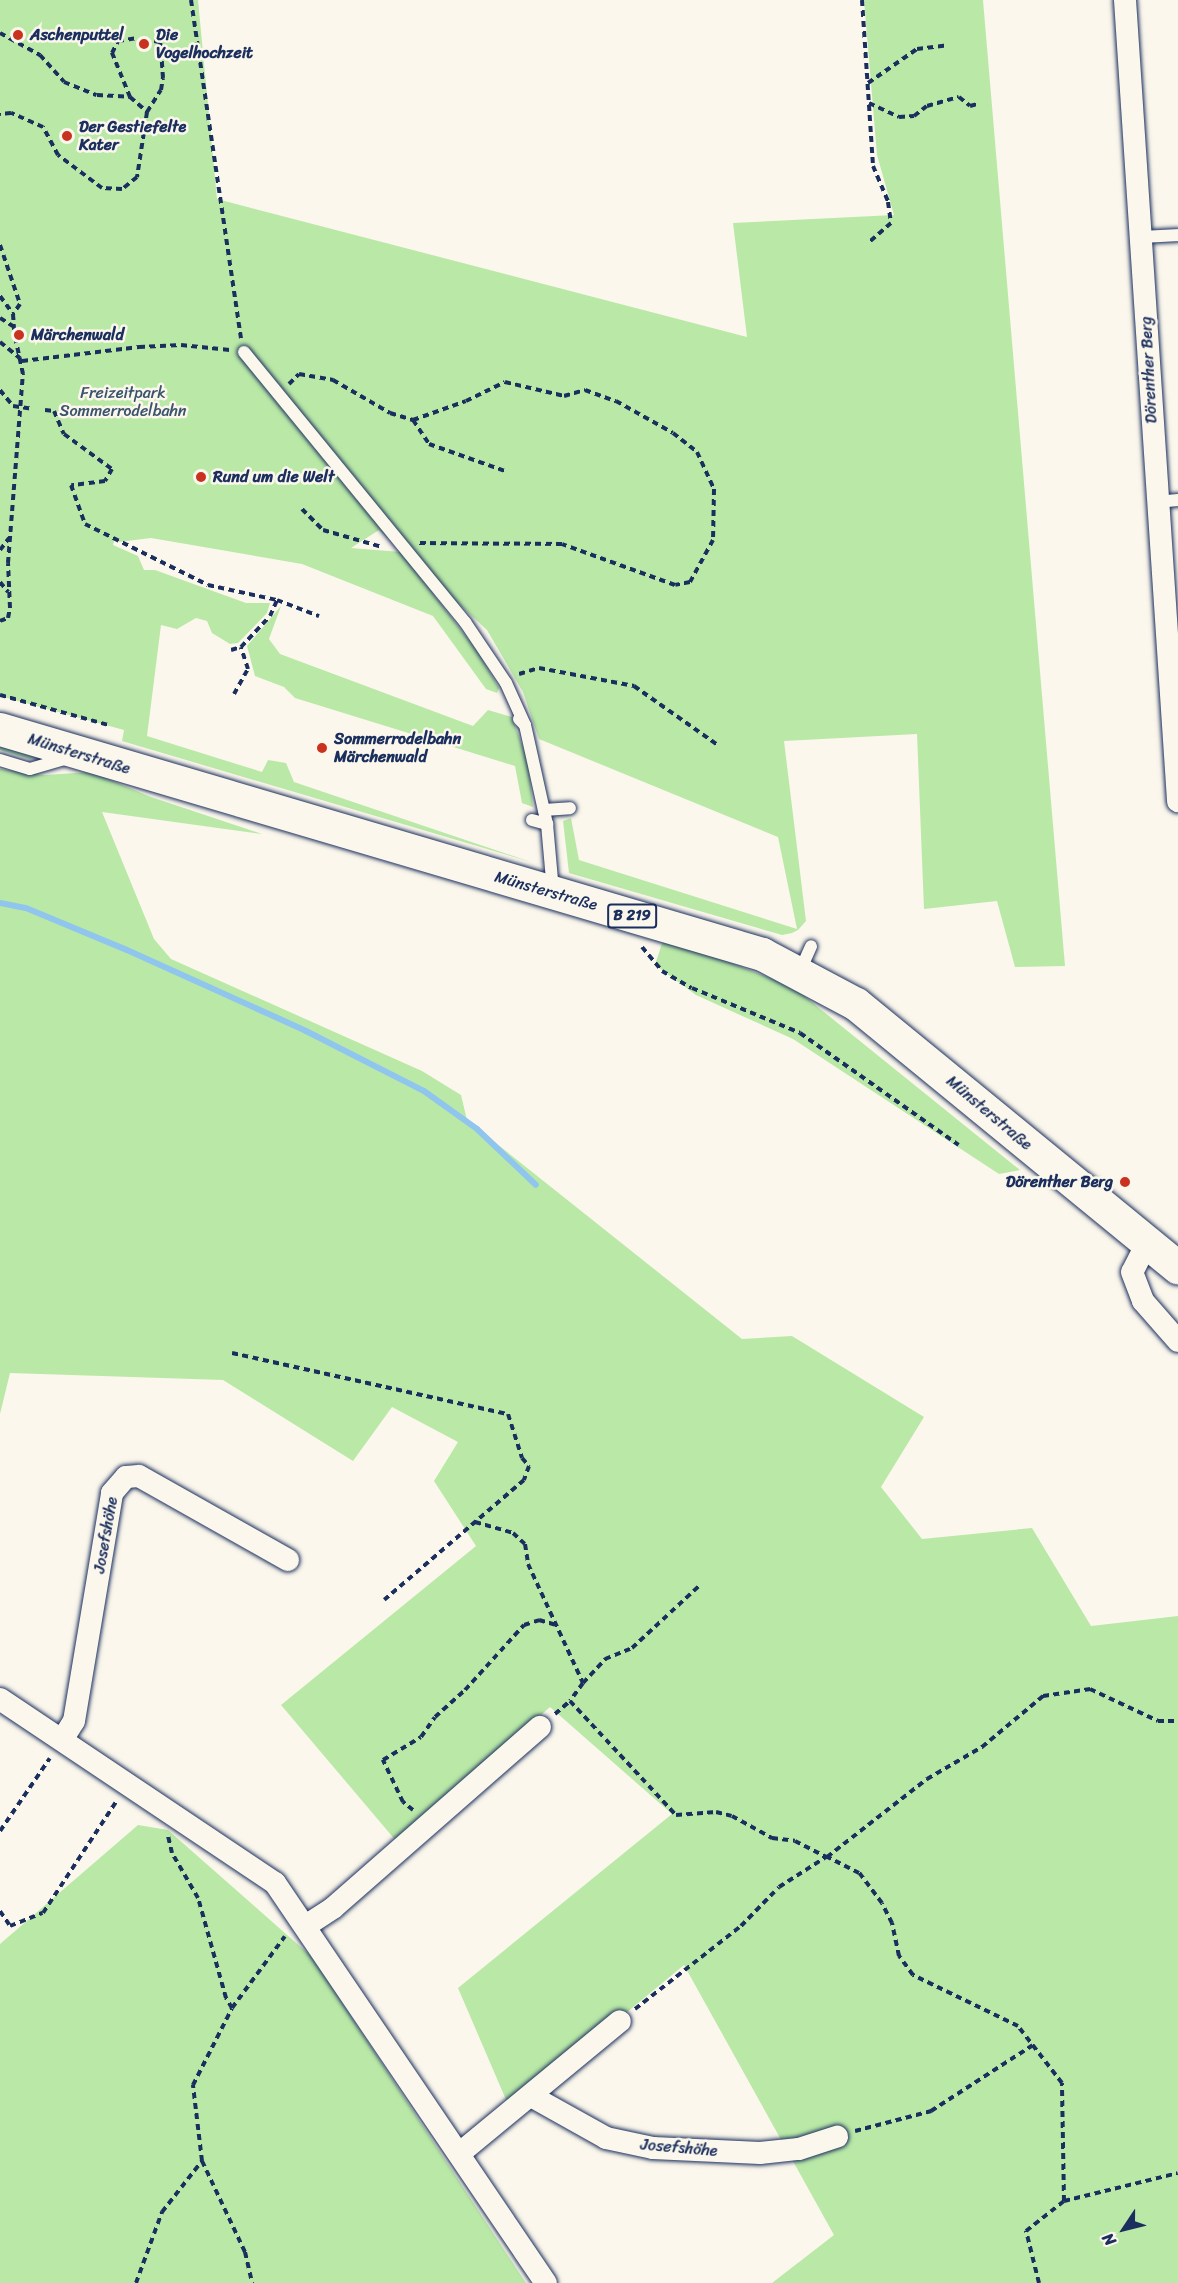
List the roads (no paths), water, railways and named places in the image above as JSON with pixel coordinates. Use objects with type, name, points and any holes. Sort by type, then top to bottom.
[{"type":"main road","name":"Münsterstraße","points":[[0,729],[762,954],[806,958],[856,1004],[908,1044],[1146,1245],[1178,1268]]},
{"type":"street","name":"Dörenther Berg","points":[[1125,0],[1143,237],[1167,501],[1178,801]]},
{"type":"street","points":[[1146,1245],[1132,1272],[1143,1301],[1178,1341]]},
{"type":"street","name":"Josefshöhe","points":[[62,1740],[74,1721],[112,1493],[126,1477],[139,1476],[288,1560]]},
{"type":"street","points":[[0,1699],[275,1883],[304,1921],[546,2283]]},
{"type":"street","points":[[304,1921],[333,1908],[540,1727]]},
{"type":"street","points":[[460,2153],[620,2020]]},
{"type":"street","name":"Josefshöhe","points":[[531,2096],[606,2138],[653,2148],[760,2153],[799,2149],[837,2137]]},
{"type":"lane","points":[[1143,237],[1178,235]]},
{"type":"lane","points":[[244,352],[465,622],[506,683],[525,725],[547,824],[553,893]]},
{"type":"lane","points":[[513,714],[525,725]]},
{"type":"lane","points":[[0,760],[30,769],[80,754]]},
{"type":"lane","points":[[544,810],[570,808]]},
{"type":"lane","points":[[532,820],[547,824]]},
{"type":"waterway","points":[[0,903],[26,908],[127,950],[306,1031],[424,1091],[477,1129],[536,1185]]},
{"type":"place","name":"Aschenputtel","points":[[18,35]]},
{"type":"place","name":"Die Vogelhochzeit","points":[[144,44]]},
{"type":"place","name":"Der Gestiefelte Kater","points":[[67,136]]},
{"type":"place","name":"Märchenwald","points":[[19,335]]},
{"type":"place","name":"Rund um die Welt","points":[[201,477]]},
{"type":"place","name":"Sommerrodelbahn Märchenwald","points":[[322,748]]},
{"type":"place","name":"Dörenther Berg","points":[[1125,1182]]},
{"type":"park label","name":"Freizeitpark Sommerrodelbahn","points":[[123,402]]}]
